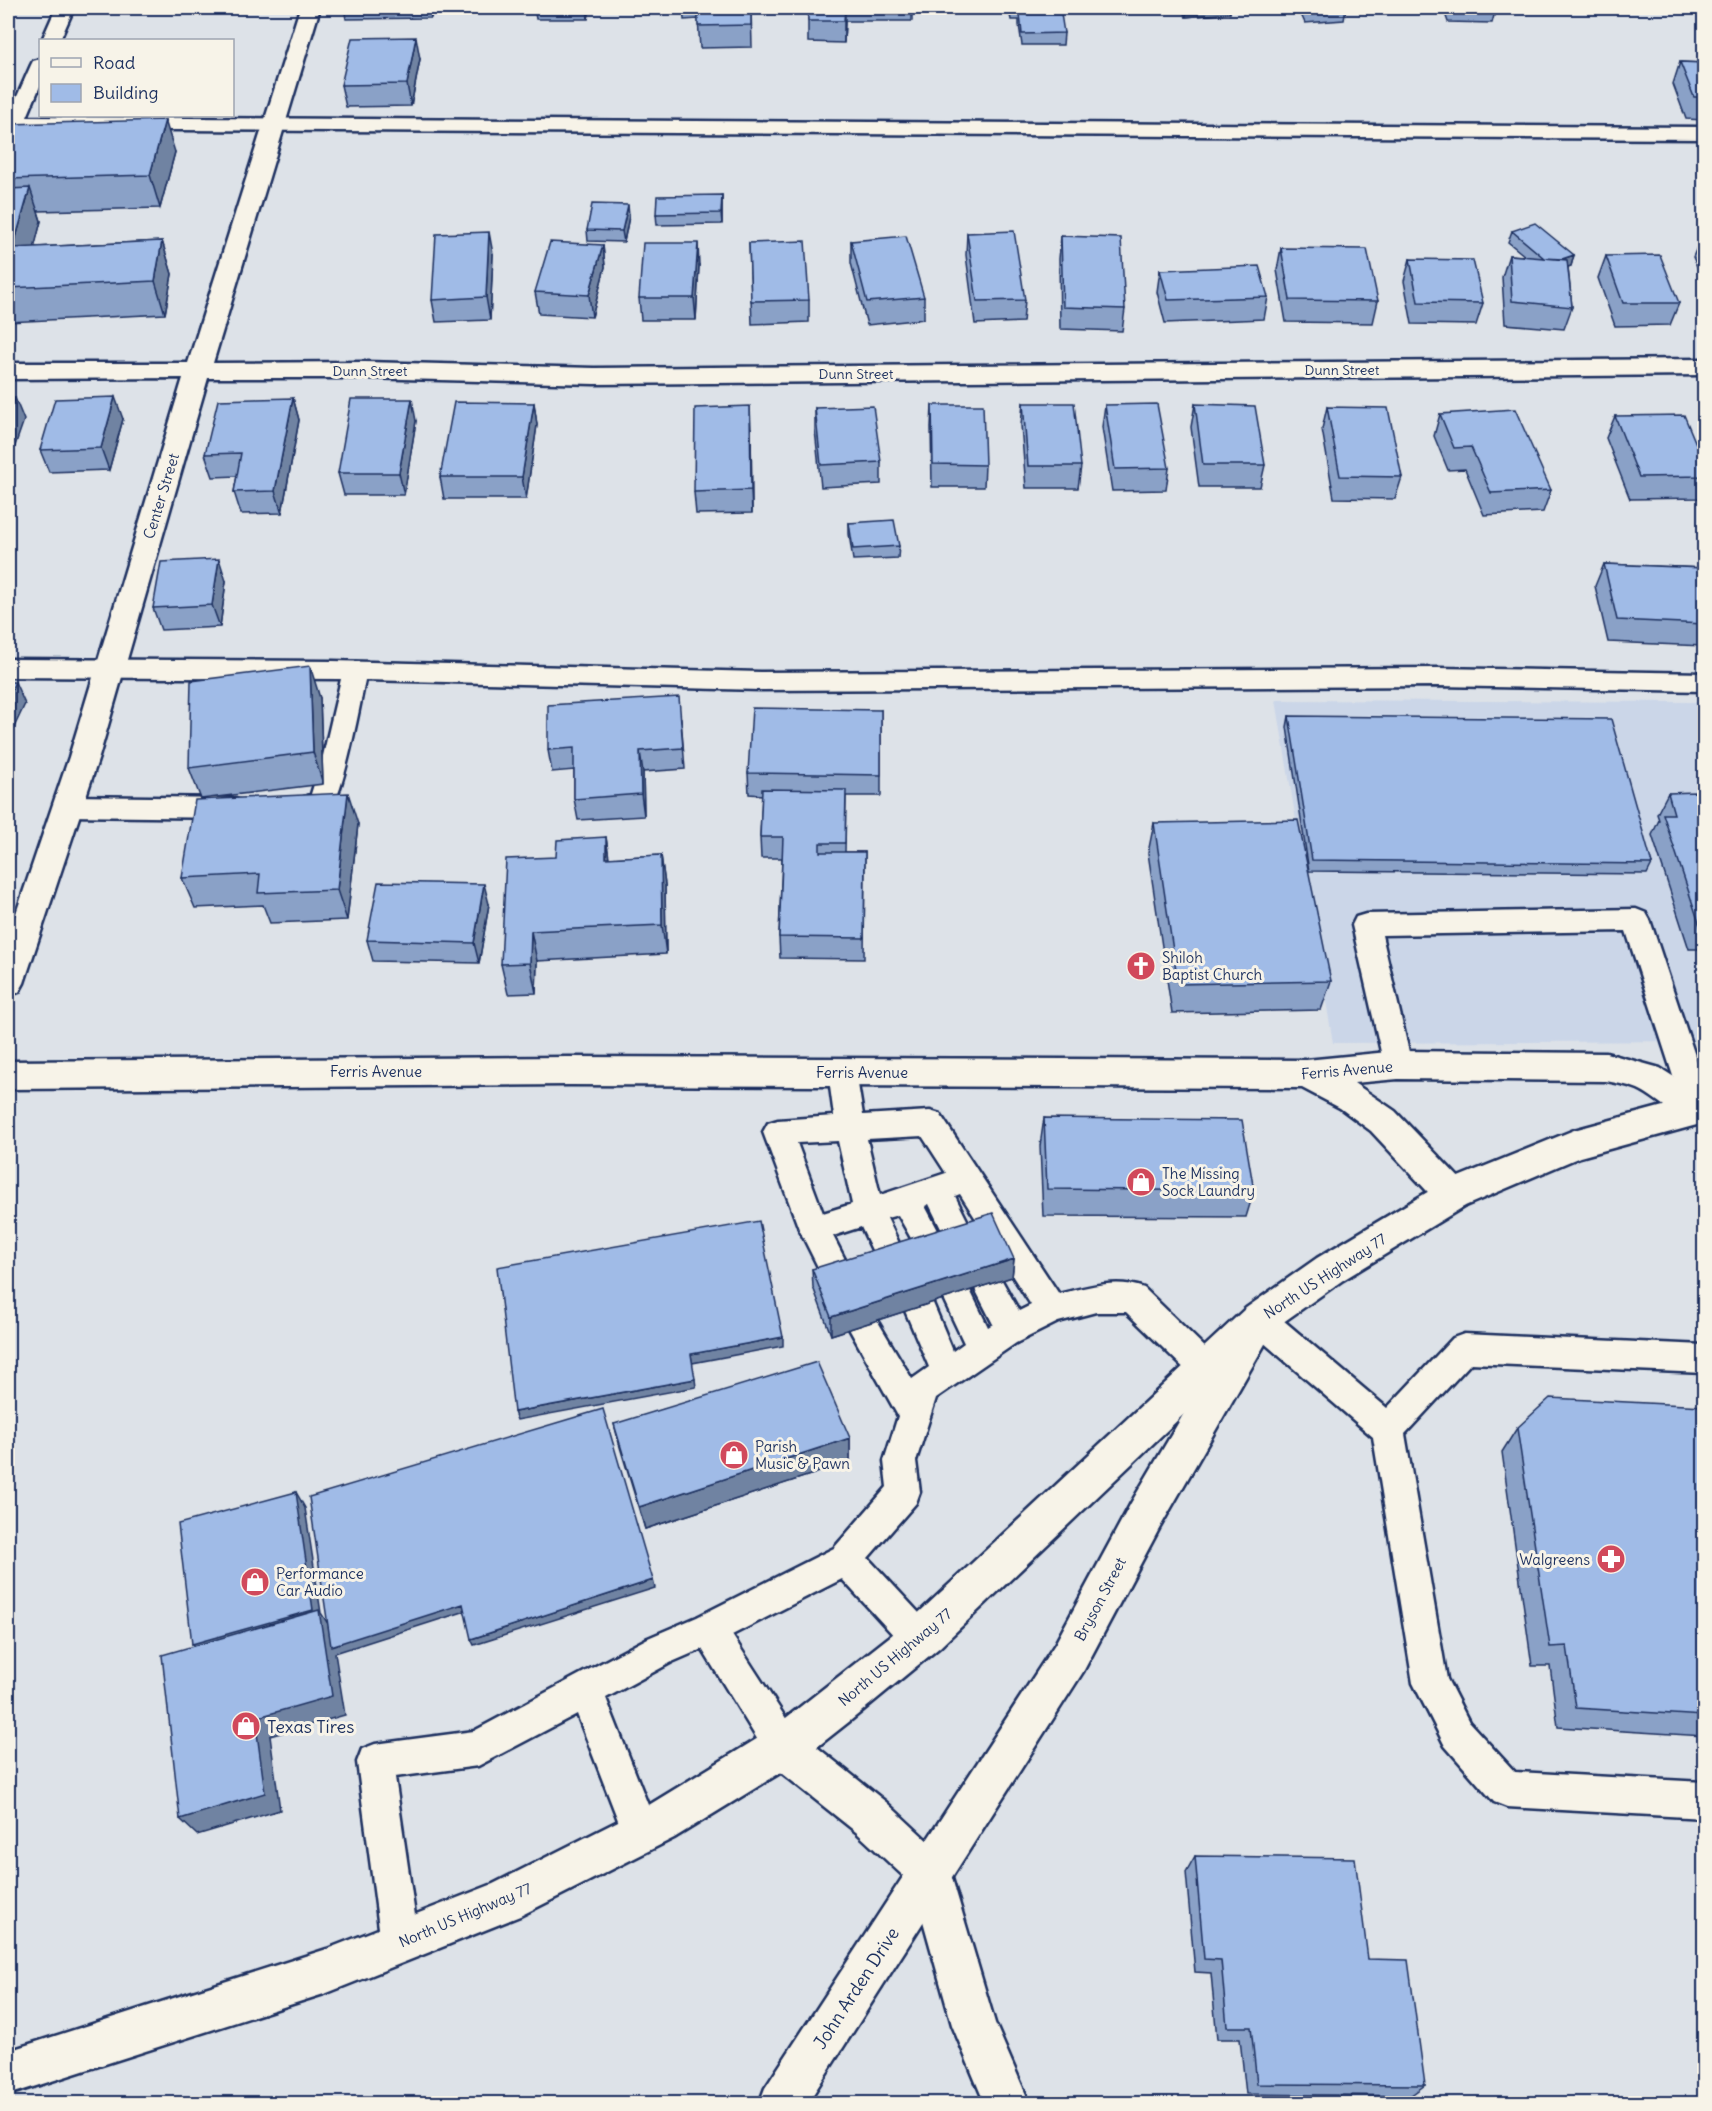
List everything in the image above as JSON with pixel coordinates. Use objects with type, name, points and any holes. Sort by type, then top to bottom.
[{"type":"street","name":"Center Street","points":[[8,983],[110,668],[198,370],[310,8]]},
{"type":"street","name":"Dunn Street","points":[[8,370],[365,370],[606,376],[1704,367]]},
{"type":"street","name":"Ferris Avenue","points":[[8,1075],[569,1071],[1306,1074],[1398,1065],[1606,1067],[1648,1078],[1702,1110]]},
{"type":"street","points":[[1306,1074],[1352,1098],[1383,1120],[1453,1195]]},
{"type":"street","name":"North US Highway 77","points":[[8,2073],[327,1971],[505,1901],[641,1833],[783,1747],[920,1639],[1259,1319],[1330,1269],[1453,1195],[1574,1144],[1702,1110]]},
{"type":"street","name":"Bryson Street","points":[[931,1873],[1070,1658],[1144,1516],[1259,1319]]},
{"type":"street","points":[[783,1747],[872,1817],[931,1873],[974,2025],[1008,2103]]},
{"type":"street","name":"John Arden Drive","points":[[781,2103],[931,1873]]},
{"type":"lane","points":[[51,39],[65,8]]},
{"type":"lane","points":[[39,67],[11,123],[1704,133]]},
{"type":"lane","points":[[8,668],[355,671],[760,681],[1438,677],[1704,682]]},
{"type":"lane","points":[[67,806],[302,808],[322,800],[336,756],[355,671]]},
{"type":"lane","points":[[1398,1065],[1366,925],[1636,920],[1702,1110]]},
{"type":"lane","points":[[842,1072],[850,1127],[869,1211],[893,1262]]},
{"type":"lane","points":[[840,1278],[814,1229],[778,1132],[930,1123],[1052,1310]]},
{"type":"lane","points":[[814,1229],[968,1179]]},
{"type":"lane","points":[[937,1189],[962,1240]]},
{"type":"lane","points":[[905,1199],[933,1249]]},
{"type":"lane","points":[[988,1285],[1012,1329]]},
{"type":"lane","points":[[956,1294],[983,1348]]},
{"type":"lane","points":[[399,1943],[375,1762],[478,1748],[660,1650],[709,1629],[846,1558],[904,1492],[900,1461],[923,1389],[1012,1329],[1052,1310],[1096,1298],[1133,1298],[1206,1369]]},
{"type":"lane","points":[[920,1306],[947,1372]]},
{"type":"lane","points":[[1259,1319],[1388,1429],[1430,1683],[1457,1734],[1507,1789],[1704,1800]]},
{"type":"lane","points":[[863,1325],[915,1415]]},
{"type":"lane","points":[[1388,1429],[1464,1348],[1704,1359]]},
{"type":"lane","points":[[846,1558],[920,1639]]},
{"type":"lane","points":[[709,1629],[783,1747]]},
{"type":"lane","points":[[585,1690],[641,1833]]},
{"type":"shaded area","points":[[1276,700],[1704,702],[1704,1041],[1333,1043]]},
{"type":"building","points":[[698,8],[751,8],[751,25],[698,26]]},
{"type":"building","points":[[808,8],[845,8],[844,21],[808,21]]},
{"type":"building","points":[[1020,14],[1061,14],[1064,33],[1022,34]]},
{"type":"building","points":[[416,37],[407,84],[341,85],[352,38]]},
{"type":"building","points":[[1680,62],[1704,63],[1704,97],[1694,97]]},
{"type":"building","points":[[165,120],[150,175],[8,179],[8,124]]},
{"type":"building","points":[[30,188],[13,248],[162,241],[155,281],[8,288],[8,189]]},
{"type":"building","points":[[722,195],[721,213],[656,214],[657,196]]},
{"type":"building","points":[[592,204],[628,205],[622,231],[587,230]]},
{"type":"building","points":[[1535,223],[1574,255],[1562,259],[1544,258],[1512,231]]},
{"type":"building","points":[[1014,231],[1025,300],[977,301],[967,233]]},
{"type":"building","points":[[489,232],[486,297],[432,300],[436,234]]},
{"type":"building","points":[[906,236],[924,297],[867,302],[851,241]]},
{"type":"building","points":[[1061,236],[1121,238],[1125,309],[1063,307]]},
{"type":"building","points":[[805,241],[809,300],[751,301],[749,243]]},
{"type":"building","points":[[550,242],[603,245],[589,295],[535,292]]},
{"type":"building","points":[[643,243],[698,243],[694,298],[639,298]]},
{"type":"building","points":[[1281,248],[1367,249],[1378,301],[1290,300]]},
{"type":"building","points":[[1509,255],[1567,260],[1572,307],[1512,301]]},
{"type":"building","points":[[1660,255],[1679,303],[1623,303],[1606,256]]},
{"type":"building","points":[[1410,259],[1473,260],[1483,303],[1418,302]]},
{"type":"building","points":[[1259,266],[1268,297],[1168,300],[1160,270]]},
{"type":"building","points":[[115,397],[101,448],[40,450],[55,399]]},
{"type":"building","points":[[8,398],[15,398],[8,418]]},
{"type":"building","points":[[293,398],[275,491],[234,492],[241,453],[205,454],[218,400]]},
{"type":"building","points":[[351,399],[412,399],[399,473],[338,473]]},
{"type":"building","points":[[454,402],[534,403],[522,477],[440,477]]},
{"type":"building","points":[[1023,403],[1074,403],[1081,466],[1028,466]]},
{"type":"building","points":[[1157,404],[1169,468],[1115,469],[1105,405]]},
{"type":"building","points":[[1195,404],[1255,406],[1265,465],[1203,465]]},
{"type":"building","points":[[932,405],[983,405],[985,465],[933,464]]},
{"type":"building","points":[[750,406],[751,490],[694,492],[695,408]]},
{"type":"building","points":[[873,406],[881,462],[821,465],[815,408]]},
{"type":"building","points":[[1327,407],[1388,408],[1402,477],[1340,476]]},
{"type":"building","points":[[1515,409],[1551,490],[1491,493],[1471,447],[1454,448],[1440,414]]},
{"type":"building","points":[[1684,415],[1704,463],[1704,476],[1639,477],[1615,416]]},
{"type":"building","points":[[894,520],[899,546],[853,549],[849,523]]},
{"type":"building","points":[[219,559],[212,605],[153,608],[161,562]]},
{"type":"building","points":[[1604,564],[1704,568],[1704,624],[1617,620]]},
{"type":"building","points":[[310,666],[313,752],[189,768],[191,681]]},
{"type":"building","points":[[8,682],[15,682],[8,697]]},
{"type":"building","points":[[679,697],[683,748],[640,751],[641,794],[574,799],[574,748],[548,750],[548,705]]},
{"type":"building","points":[[752,708],[881,710],[881,775],[748,773]]},
{"type":"building","points":[[1289,716],[1611,719],[1652,864],[1312,860]]},
{"type":"building","points":[[762,789],[846,790],[845,843],[820,843],[820,852],[865,852],[864,938],[779,937],[783,837],[760,837]]},
{"type":"building","points":[[1696,792],[1704,812],[1704,929],[1701,929],[1663,814],[1674,814],[1668,793]]},
{"type":"building","points":[[348,793],[337,890],[258,893],[260,874],[182,878],[195,800]]},
{"type":"building","points":[[1298,820],[1331,981],[1178,984],[1154,823]]},
{"type":"building","points":[[606,837],[606,858],[661,855],[662,925],[531,931],[530,963],[501,964],[506,859],[556,857],[557,840]]},
{"type":"building","points":[[378,882],[484,884],[474,943],[367,940]]},
{"type":"building","points":[[1044,1118],[1242,1120],[1254,1191],[1047,1189]]},
{"type":"building","points":[[993,1213],[1014,1259],[831,1317],[812,1269]]},
{"type":"building","points":[[759,1221],[783,1337],[691,1354],[695,1379],[514,1412],[497,1267]]},
{"type":"building","name":"Parish Music & Pawn","points":[[817,1362],[850,1438],[639,1507],[614,1424]]},
{"type":"building","name":"Walgreens","points":[[1550,1398],[1704,1406],[1704,1716],[1576,1708],[1567,1646],[1550,1647],[1517,1428]]},
{"type":"building","points":[[603,1409],[653,1580],[471,1639],[463,1604],[331,1646],[309,1497]]},
{"type":"building","name":"Performance Car Audio","points":[[296,1492],[313,1610],[192,1644],[178,1524]]},
{"type":"building","name":"Texas Tires","points":[[319,1610],[332,1696],[255,1718],[265,1793],[180,1819],[162,1655]]},
{"type":"building","points":[[1195,1856],[1355,1858],[1368,1959],[1408,1960],[1425,2085],[1257,2084],[1251,2027],[1227,2027],[1221,1960],[1204,1959]]},
{"type":"place","name":"Shiloh Baptist Church","points":[[1141,966]]},
{"type":"place","name":"The Missing Sock Laundry","points":[[1141,1182]]},
{"type":"place","name":"Parish Music & Pawn","points":[[734,1455]]},
{"type":"place","name":"Walgreens","points":[[1611,1559]]},
{"type":"place","name":"Performance Car Audio","points":[[255,1582]]},
{"type":"place","name":"Texas Tires","points":[[246,1726]]}]
